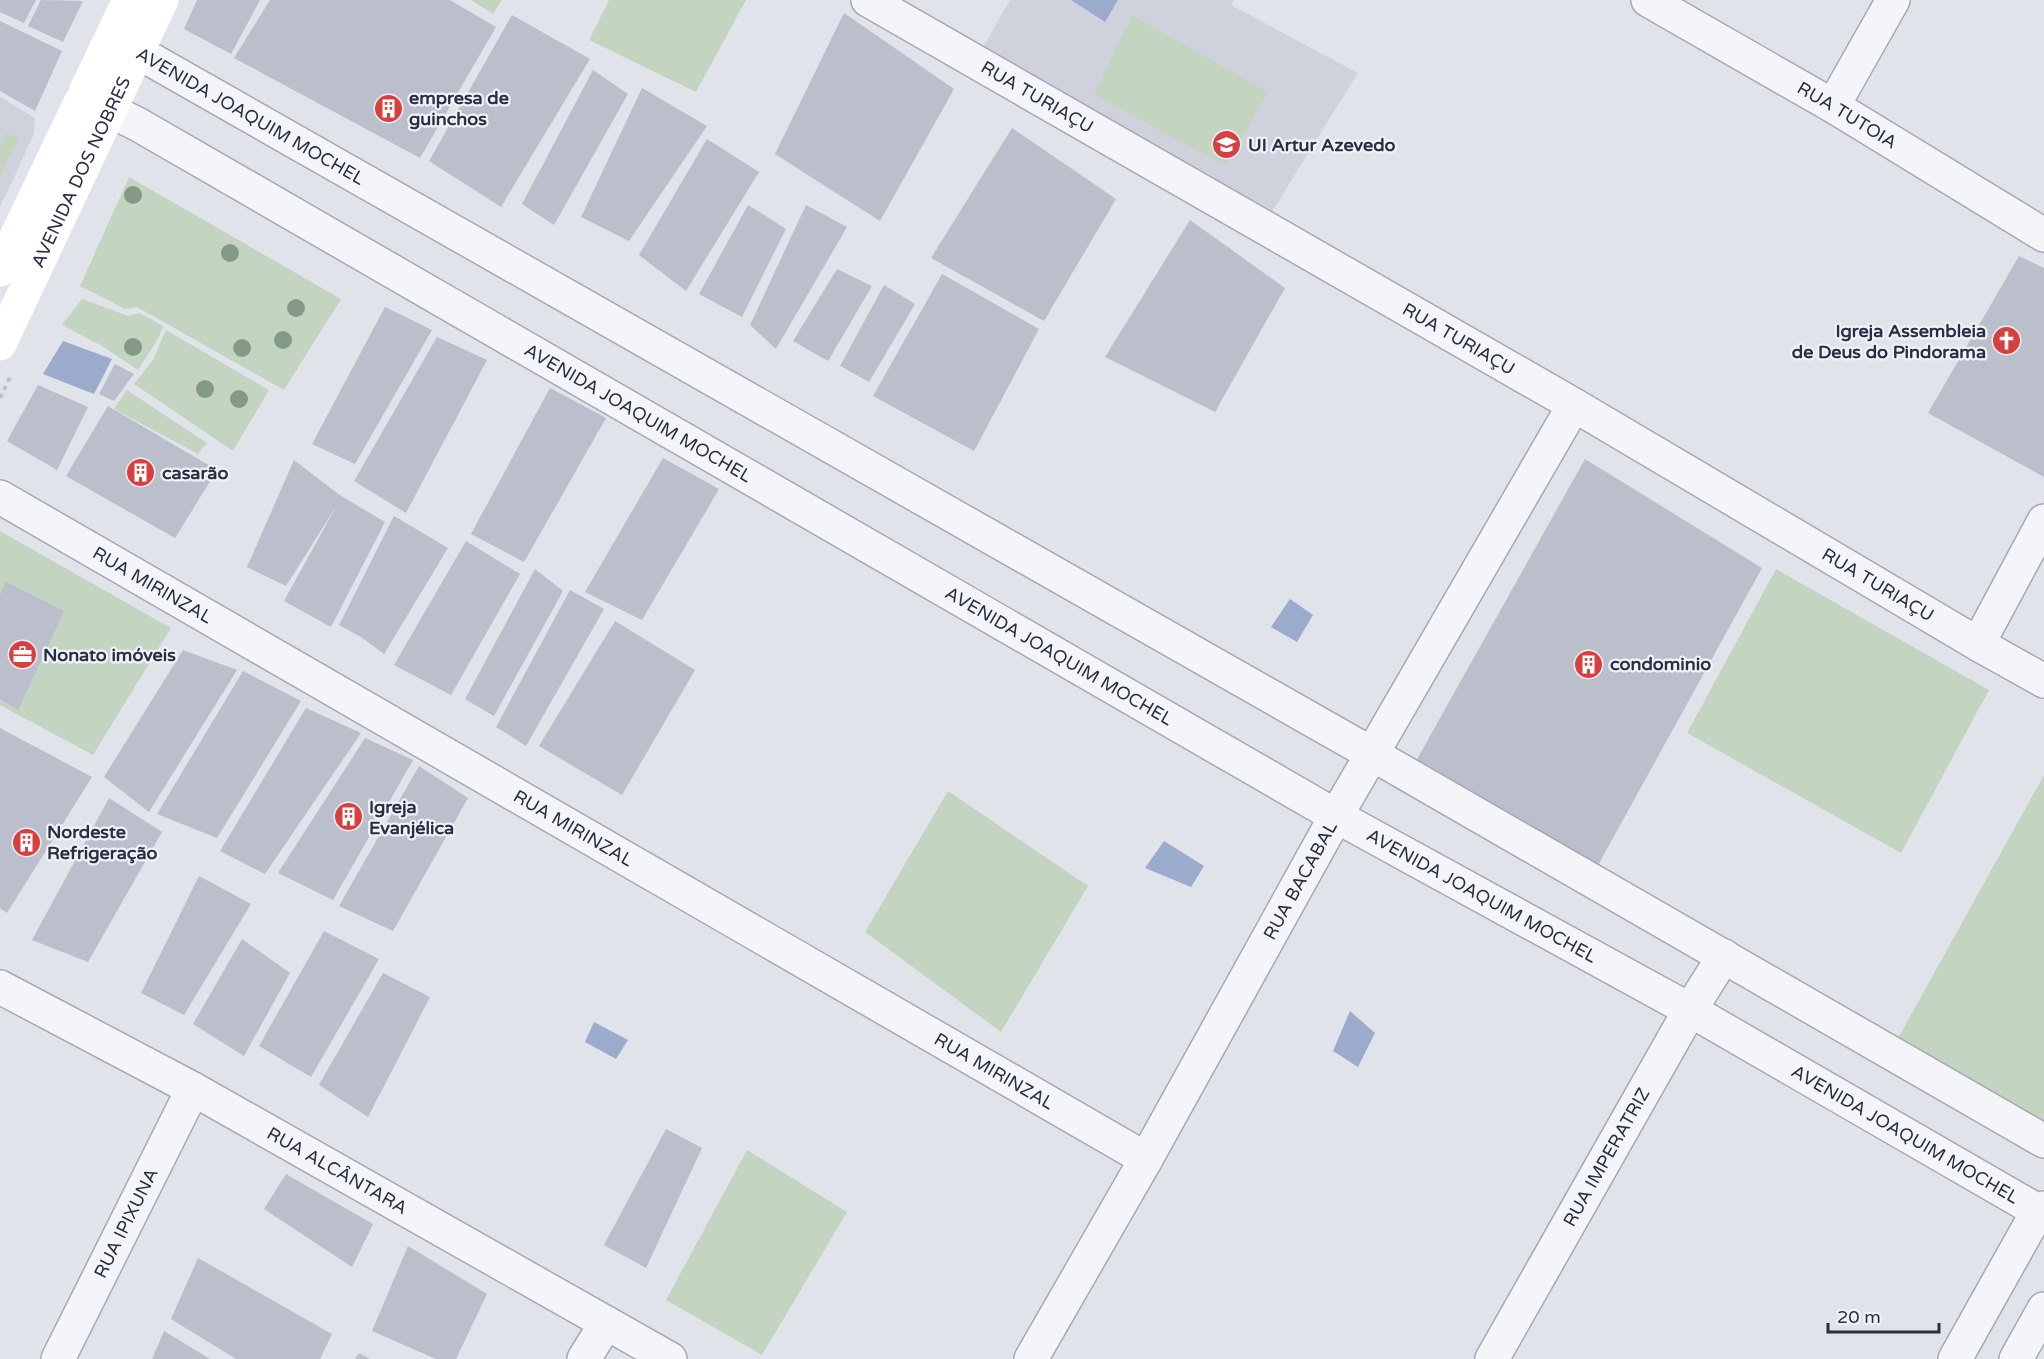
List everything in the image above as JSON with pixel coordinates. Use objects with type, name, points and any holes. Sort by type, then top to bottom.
[{"type":"main road","name":"AVENIDA DOS NOBRES","points":[[125,44],[129,0]]},
{"type":"main road","name":"AVENIDA DOS NOBRES","points":[[0,344],[97,103],[125,44],[162,0]]},
{"type":"main road","name":"AVENIDA DOS NOBRES","points":[[0,270],[97,103]]},
{"type":"street","name":"RUA TURIAÇU","points":[[870,0],[1574,405],[2044,681]]},
{"type":"street","name":"RUA TUTOIA","points":[[1648,0],[1833,106],[2044,235]]},
{"type":"street","points":[[1833,106],[1893,0]]},
{"type":"street","name":"AVENIDA JOAQUIM MOCHEL","points":[[125,44],[1372,754],[2044,1141]]},
{"type":"street","name":"AVENIDA JOAQUIM MOCHEL","points":[[97,103],[1336,816],[1690,1010],[2041,1209],[1954,1359]]},
{"type":"street","name":"RUA BACABAL","points":[[1031,1359],[1146,1160],[1336,816],[1574,405]]},
{"type":"street","name":"RUA MIRINZAL","points":[[0,496],[1146,1160]]},
{"type":"street","points":[[1978,644],[2044,521]]},
{"type":"street","name":"RUA IMPERATRIZ","points":[[1492,1359],[1690,1010],[1724,956]]},
{"type":"street","name":"RUA ALCÂNTARA","points":[[0,987],[193,1089],[670,1359]]},
{"type":"street","name":"RUA IPIXUNA","points":[[58,1359],[193,1089]]},
{"type":"street","points":[[2016,1359],[2044,1309]]},
{"type":"street","points":[[584,1359],[606,1323]]},
{"type":"shaded area","name":"UI Artur Azevedo","points":[[1010,0],[1234,0],[1231,5],[1358,73],[1268,218],[979,54]]},
{"type":"shaded area","points":[[0,97],[35,118],[34,134],[0,207]]},
{"type":"green space","points":[[471,0],[502,0],[493,14]]},
{"type":"green space","points":[[609,0],[746,0],[696,92],[589,40]]},
{"type":"green space","points":[[1132,15],[1268,92],[1226,166],[1094,95]]},
{"type":"green space","points":[[7,133],[19,138],[0,177],[0,145]]},
{"type":"green space","points":[[129,177],[341,299],[284,390],[137,307],[125,309],[80,286]]},
{"type":"green space","points":[[82,299],[128,316],[140,313],[163,326],[159,337],[138,370],[102,346],[62,325]]},
{"type":"green space","points":[[166,330],[269,390],[233,451],[134,384],[153,360]]},
{"type":"green space","points":[[127,390],[207,443],[198,454],[114,409]]},
{"type":"green space","points":[[0,531],[171,628],[93,755],[0,705]]},
{"type":"green space","points":[[1776,569],[1989,690],[1901,853],[1687,733]]},
{"type":"green space","points":[[2044,775],[2044,1122],[1897,1040]]},
{"type":"green space","points":[[948,791],[1088,886],[1001,1032],[865,932]]},
{"type":"green space","points":[[747,1150],[847,1212],[762,1355],[666,1300]]},
{"type":"water","points":[[1071,0],[1118,0],[1105,22]]},
{"type":"water","points":[[63,341],[112,359],[94,394],[43,374]]},
{"type":"water","points":[[1290,599],[1313,615],[1297,642],[1271,627]]},
{"type":"water","points":[[1164,841],[1204,866],[1191,887],[1145,868]]},
{"type":"water","points":[[1350,1011],[1375,1033],[1358,1067],[1333,1051]]},
{"type":"water","points":[[594,1022],[628,1040],[616,1059],[585,1042]]},
{"type":"building","points":[[0,0],[36,0],[24,23],[0,12]]},
{"type":"building","points":[[41,0],[83,1],[63,42],[28,26]]},
{"type":"building","points":[[197,0],[260,0],[231,54],[184,29]]},
{"type":"building","name":"empresa de guinchos","points":[[270,0],[450,0],[496,27],[420,158],[234,58]]},
{"type":"building","points":[[844,13],[954,89],[880,221],[775,154]]},
{"type":"building","points":[[512,15],[590,59],[501,207],[429,161]]},
{"type":"building","points":[[0,21],[62,51],[35,111],[0,91]]},
{"type":"building","points":[[593,70],[628,94],[554,225],[522,204]]},
{"type":"building","points":[[642,88],[707,126],[629,241],[581,217]]},
{"type":"building","points":[[1012,128],[1116,199],[1044,321],[931,258]]},
{"type":"building","points":[[707,139],[759,172],[686,291],[639,255]]},
{"type":"building","points":[[748,205],[786,229],[742,317],[699,294]]},
{"type":"building","points":[[806,205],[847,227],[776,349],[750,325]]},
{"type":"building","points":[[1190,220],[1285,288],[1215,412],[1105,357]]},
{"type":"building","name":"Igreja Assembleia de Deus do Pindorama","points":[[2019,256],[2044,268],[2044,477],[1928,413]]},
{"type":"building","points":[[837,269],[872,286],[828,361],[793,341]]},
{"type":"building","points":[[942,274],[1039,329],[974,451],[873,396]]},
{"type":"building","points":[[884,285],[915,304],[869,382],[840,366]]},
{"type":"building","points":[[385,307],[432,330],[355,464],[312,444]]},
{"type":"building","points":[[437,337],[487,360],[406,513],[354,481]]},
{"type":"building","points":[[115,364],[134,374],[114,401],[99,394]]},
{"type":"building","points":[[38,385],[88,407],[57,470],[7,441]]},
{"type":"building","points":[[550,388],[606,418],[524,562],[471,534]]},
{"type":"building","name":"casarão","points":[[108,406],[217,470],[175,538],[66,476]]},
{"type":"building","points":[[663,458],[719,489],[642,620],[585,592]]},
{"type":"building","name":"condominio","points":[[1585,459],[1762,568],[1597,867],[1416,761]]},
{"type":"building","points":[[294,460],[341,496],[385,522],[331,627],[284,601],[337,505],[286,586],[247,567]]},
{"type":"building","points":[[394,516],[448,548],[384,654],[361,637],[339,625]]},
{"type":"building","points":[[466,541],[520,574],[451,695],[394,665]]},
{"type":"building","points":[[535,569],[563,591],[494,716],[465,699]]},
{"type":"building","name":"Nonato imóveis","points":[[6,582],[64,611],[18,710],[0,699],[0,595]]},
{"type":"building","points":[[570,590],[604,609],[526,746],[496,727]]},
{"type":"building","points":[[615,621],[695,670],[622,795],[539,746]]},
{"type":"building","points":[[183,650],[237,670],[149,812],[104,777]]},
{"type":"building","points":[[243,671],[301,701],[217,838],[157,814]]},
{"type":"building","points":[[306,708],[361,733],[265,874],[220,851]]},
{"type":"building","name":"Nordeste Refrigeração","points":[[0,728],[92,777],[7,913],[0,908]]},
{"type":"building","name":"Igreja Evanjélica","points":[[365,738],[413,760],[333,900],[278,873]]},
{"type":"building","points":[[419,766],[468,798],[393,931],[339,906]]},
{"type":"building","points":[[109,798],[162,832],[88,962],[32,940]]},
{"type":"building","points":[[199,876],[251,904],[184,1015],[141,993]]},
{"type":"building","points":[[324,931],[379,959],[311,1077],[259,1046]]},
{"type":"building","points":[[242,939],[290,973],[244,1056],[193,1024]]},
{"type":"building","points":[[383,973],[430,997],[368,1117],[319,1085]]},
{"type":"building","points":[[666,1129],[702,1148],[646,1268],[604,1245]]},
{"type":"building","points":[[286,1174],[373,1224],[352,1267],[264,1209]]},
{"type":"building","points":[[408,1246],[487,1294],[456,1359],[436,1359],[372,1331]]},
{"type":"building","points":[[198,1258],[332,1334],[320,1359],[236,1359],[171,1319]]},
{"type":"building","points":[[164,1331],[210,1359],[152,1359]]},
{"type":"building","points":[[359,1353],[370,1359],[355,1359]]},
{"type":"place","name":"empresa de guinchos","points":[[388,108]]},
{"type":"place","name":"UI Artur Azevedo","points":[[1227,145]]},
{"type":"place","name":"Igreja Assembleia de Deus do Pindorama","points":[[2007,341]]},
{"type":"place","name":"casarão","points":[[141,473]]},
{"type":"place","name":"Nonato imóveis","points":[[22,655]]},
{"type":"place","name":"condominio","points":[[1589,664]]},
{"type":"place","name":"Igreja Evanjélica","points":[[348,817]]},
{"type":"place","name":"Nordeste Refrigeração","points":[[26,842]]}]
